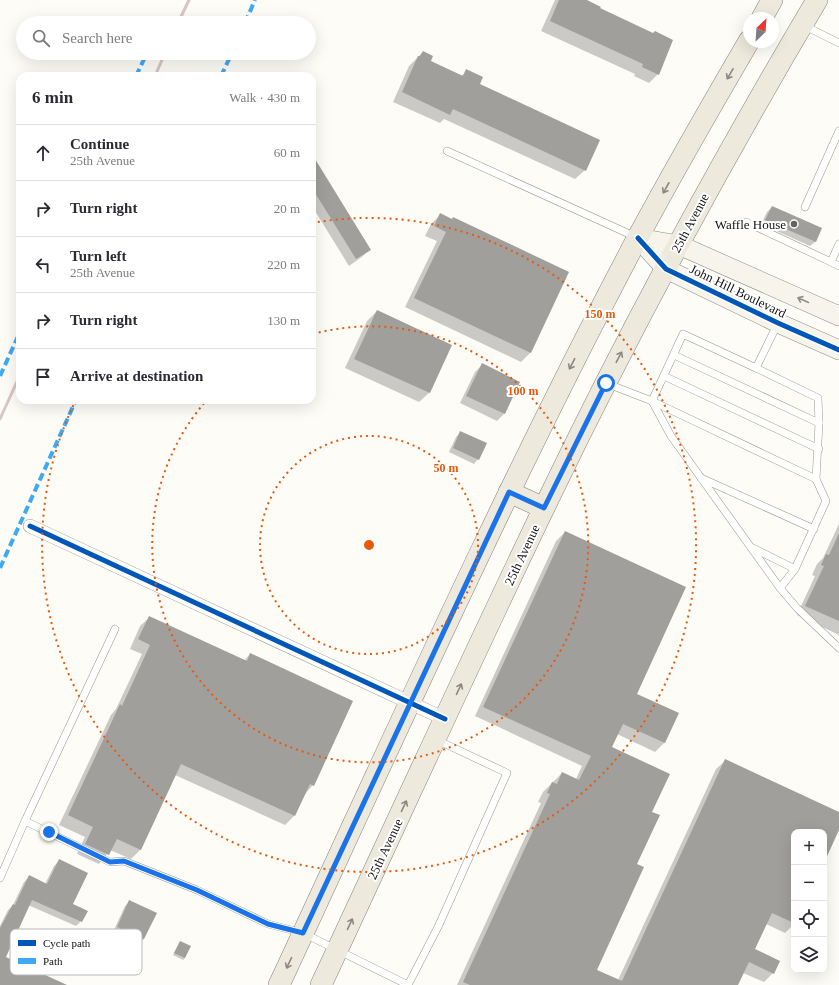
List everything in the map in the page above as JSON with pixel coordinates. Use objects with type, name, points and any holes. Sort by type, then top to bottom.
[{"type":"main road","points":[[765,12],[772,0]]},
{"type":"main road","name":"25th Avenue","points":[[321,985],[544,508],[606,383],[715,177],[817,0]]},
{"type":"main road","points":[[279,985],[509,492],[638,238],[745,48]]},
{"type":"main road","points":[[509,492],[544,508]]},
{"type":"street","name":"John Hill Boulevard","points":[[638,238],[679,245],[839,316]]},
{"type":"street","name":"John Hill Boulevard","points":[[638,238],[666,269],[778,323],[839,350]]},
{"type":"street","points":[[30,526],[445,719]]},
{"type":"lane","points":[[803,25],[839,43]]},
{"type":"lane","points":[[805,207],[839,131]]},
{"type":"lane","points":[[447,151],[638,238]]},
{"type":"lane","points":[[746,222],[839,266]]},
{"type":"lane","points":[[831,262],[839,244]]},
{"type":"lane","points":[[756,368],[778,323]]},
{"type":"lane","points":[[652,401],[683,334],[818,398],[819,449],[816,479],[826,501],[795,568],[780,588]]},
{"type":"lane","points":[[674,355],[819,423]]},
{"type":"lane","points":[[664,376],[819,449]]},
{"type":"lane","points":[[606,383],[652,401],[816,479]]},
{"type":"lane","points":[[652,401],[671,436],[780,588],[797,608],[839,648]]},
{"type":"lane","points":[[701,478],[814,529]]},
{"type":"lane","points":[[751,548],[795,568]]},
{"type":"lane","points":[[0,878],[25,821],[115,629]]},
{"type":"lane","points":[[25,821],[110,862],[124,861],[197,890],[268,924],[303,933],[408,985],[438,927],[507,773],[436,739]]},
{"type":"building","points":[[559,0],[587,0],[601,7],[600,8],[653,33],[655,31],[673,40],[659,75],[642,67],[643,64],[550,21]]},
{"type":"building","points":[[423,51],[433,56],[431,61],[463,76],[466,69],[483,77],[480,84],[600,140],[586,171],[453,109],[450,115],[402,92],[418,56],[420,56]]},
{"type":"building","points":[[316,161],[371,250],[356,259],[316,194]]},
{"type":"building","name":"Waffle House","points":[[772,206],[822,228],[816,242],[765,220]]},
{"type":"building","points":[[440,213],[452,219],[453,217],[569,272],[531,353],[414,298],[446,232],[434,226]]},
{"type":"building","points":[[377,310],[452,345],[430,393],[354,359]]},
{"type":"building","points":[[482,363],[520,382],[505,414],[466,396]]},
{"type":"building","points":[[460,431],[487,443],[479,460],[453,448]]},
{"type":"building","points":[[565,531],[686,587],[637,694],[679,713],[665,743],[623,724],[612,747],[670,774],[652,812],[660,815],[637,864],[644,867],[597,970],[622,981],[725,759],[839,812],[839,830],[827,856],[827,829],[791,829],[791,922],[772,913],[755,949],[780,961],[774,974],[749,962],[738,985],[470,985],[463,982],[550,794],[547,793],[552,782],[557,784],[562,772],[579,780],[591,756],[483,707]]},
{"type":"building","points":[[839,533],[839,621],[805,606],[824,566],[821,565],[826,554],[829,555]]},
{"type":"building","points":[[149,616],[247,661],[250,653],[353,701],[314,786],[310,784],[295,816],[181,764],[141,850],[117,839],[109,855],[85,844],[93,827],[68,815],[120,704],[122,706],[150,645],[138,639]]},
{"type":"building","points":[[59,859],[88,873],[73,904],[88,911],[82,922],[32,900],[19,929],[10,929],[10,948],[6,957],[10,959],[10,975],[45,975],[67,985],[0,985],[0,928],[13,904],[15,905],[29,875],[47,884]]},
{"type":"building","points":[[129,900],[157,913],[144,939],[142,938],[142,929],[122,929],[117,927]]},
{"type":"building","points":[[180,941],[191,946],[185,958],[174,953]]},
{"type":"railway","points":[[181,16],[189,0]]},
{"type":"railway","points":[[157,72],[162,60]]},
{"type":"railway","points":[[0,419],[16,384]]},
{"type":"marked path","points":[[248,16],[255,0]]},
{"type":"marked path","points":[[138,72],[144,60]]},
{"type":"marked path","points":[[223,72],[229,60]]},
{"type":"marked path","points":[[0,376],[16,341]]},
{"type":"marked path","points":[[0,568],[74,404]]},
{"type":"cycle path","points":[[638,238],[666,269],[778,323],[839,350]]},
{"type":"cycle path","points":[[30,526],[445,719]]},
{"type":"place","name":"Waffle House","points":[[794,224]]},
{"type":"route","points":[[49,832],[110,862],[124,861],[197,890],[268,924],[303,933],[509,492],[544,508],[606,383]]}]
